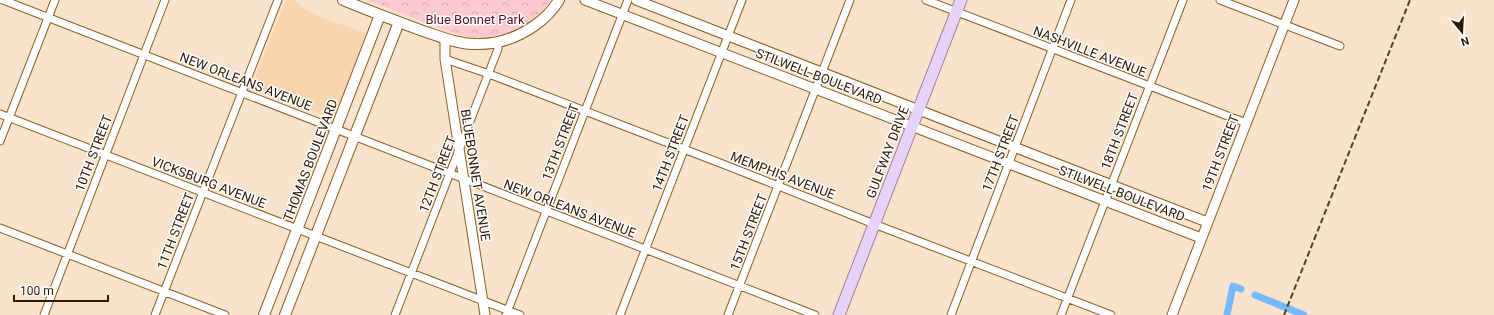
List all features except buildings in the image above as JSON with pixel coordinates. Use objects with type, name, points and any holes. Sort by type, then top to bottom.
[{"type":"main road","points":[[343,0],[444,38],[462,43],[478,45],[510,39],[531,28],[547,14],[559,0]]},
{"type":"main road","name":"GULFWAY DRIVE","points":[[839,315],[961,0]]},
{"type":"main road","name":"THOMAS BOULEVARD","points":[[264,315],[380,15]]},
{"type":"main road","points":[[285,315],[399,22]]},
{"type":"street","name":"NEW ORLEANS AVENUE","points":[[3,0],[815,315]]},
{"type":"street","points":[[0,141],[55,0]]},
{"type":"street","name":"10TH STREET","points":[[44,315],[165,0]]},
{"type":"street","name":"11TH STREET","points":[[155,315],[278,0]]},
{"type":"street","name":"STILWELL BOULEVARD","points":[[585,0],[1201,238]]},
{"type":"street","name":"13TH STREET","points":[[507,313],[628,0]]},
{"type":"street","name":"STILWELL BOULEVARD","points":[[636,0],[728,37],[1208,222]]},
{"type":"street","name":"14TH STREET","points":[[620,315],[742,0]]},
{"type":"street","name":"15TH STREET","points":[[728,315],[850,0]]},
{"type":"street","name":"NASHVILLE AVENUE","points":[[926,0],[1246,124]]},
{"type":"street","name":"17TH STREET","points":[[950,315],[1071,0]]},
{"type":"street","name":"18TH STREET","points":[[1061,315],[1183,0]]},
{"type":"street","points":[[1220,0],[1340,46]]},
{"type":"street","name":"19TH STREET","points":[[1172,315],[1294,0]]},
{"type":"street","name":"BLUEBONNET AVENUE","points":[[444,38],[445,59],[485,315]]},
{"type":"street","name":"12TH STREET","points":[[395,315],[489,74],[498,49],[498,42]]},
{"type":"street","name":"MEMPHIS AVENUE","points":[[445,59],[489,74],[1111,315]]},
{"type":"street","name":"VICKSBURG AVENUE","points":[[0,114],[482,300],[507,313],[520,315]]},
{"type":"street","points":[[0,228],[225,315]]},
{"type":"shaded area","points":[[286,0],[294,0],[306,10],[322,18],[366,33],[334,119],[251,87]]},
{"type":"green space","name":"Blue Bonnet Park","points":[[366,0],[551,0],[536,17],[520,27],[500,35],[472,38],[445,30]]},
{"type":"waterway","points":[[1227,315],[1233,286],[1241,289]]},
{"type":"waterway","points":[[1255,295],[1304,315]]},
{"type":"railway","points":[[1284,315],[1410,0]]}]
